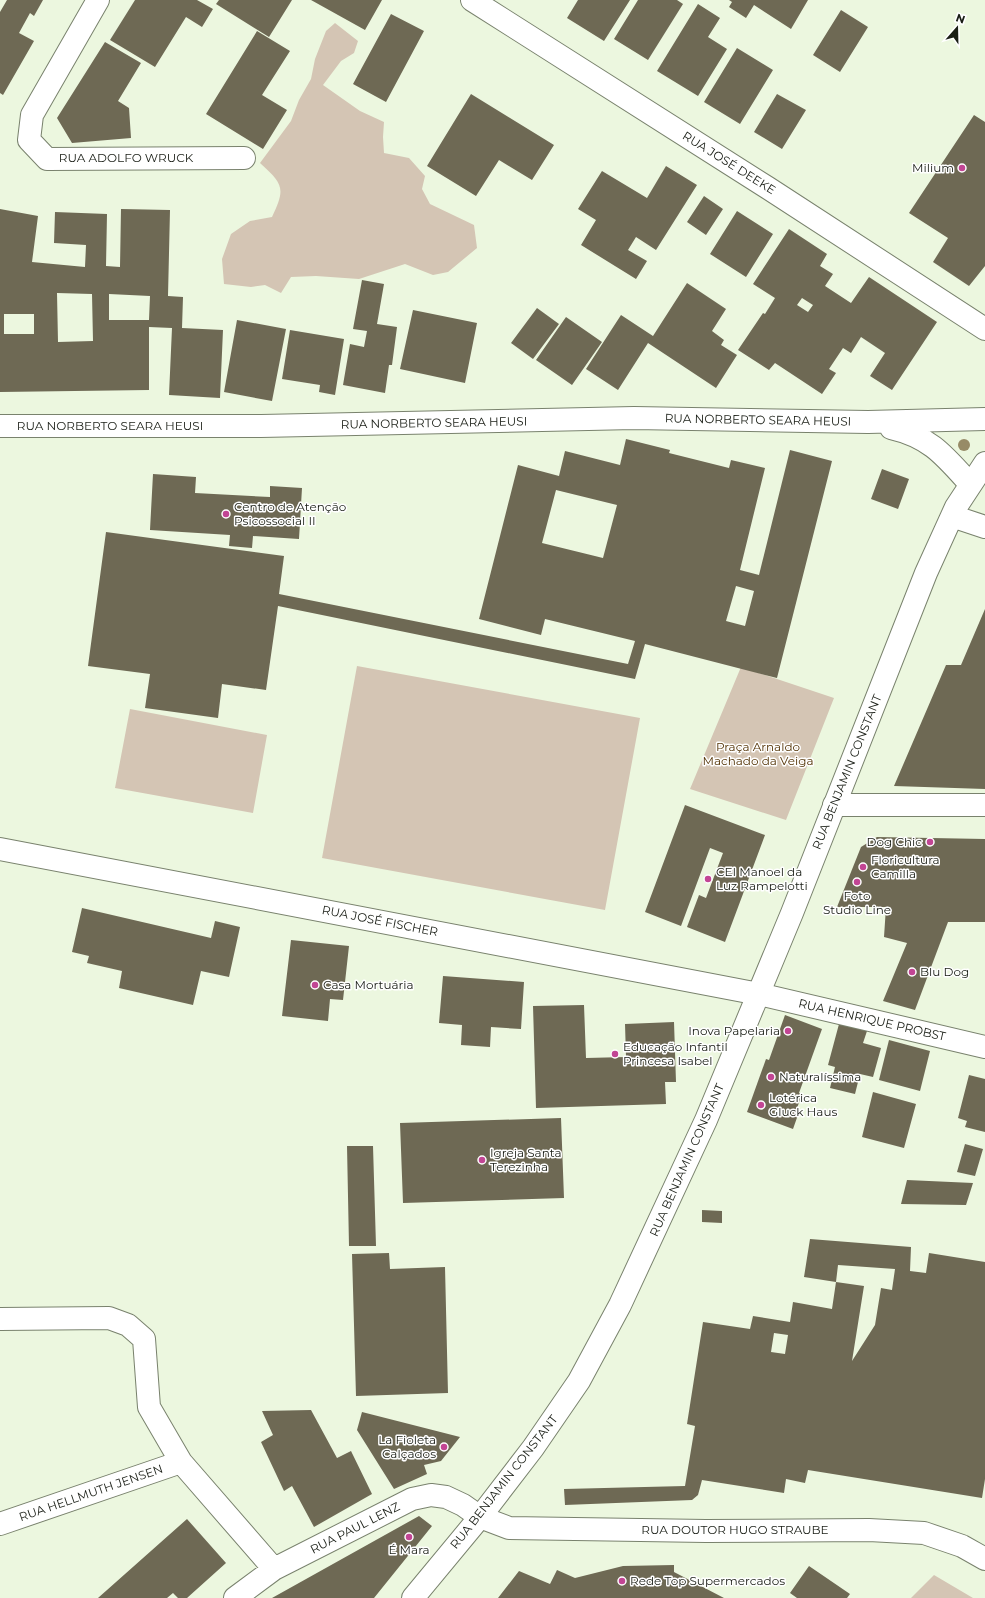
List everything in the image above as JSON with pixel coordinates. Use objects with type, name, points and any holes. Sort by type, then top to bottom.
[{"type":"street","name":"RUA ADOLFO WRUCK","points":[[98,0],[32,115],[29,140],[47,159],[244,158]]},
{"type":"street","name":"RUA JOSÉ DEEKE","points":[[472,0],[774,192],[985,329]]},
{"type":"street","name":"RUA NORBERTO SEARA HEUSI","points":[[0,426],[269,426],[634,418],[868,422],[985,419]]},
{"type":"street","name":"RUA NORBERTO SEARA HEUSI","points":[[868,422],[906,431],[924,439],[942,453],[970,484]]},
{"type":"street","name":"RUA BENJAMIN CONSTANT","points":[[412,1598],[480,1517],[533,1448],[579,1381],[620,1305],[706,1120],[759,994],[923,580],[952,516],[970,484],[985,462]]},
{"type":"street","points":[[952,516],[985,528]]},
{"type":"street","points":[[834,805],[985,805]]},
{"type":"street","name":"RUA JOSÉ FISCHER","points":[[0,849],[759,994]]},
{"type":"street","name":"RUA HENRIQUE PROBST","points":[[759,994],[985,1047]]},
{"type":"street","points":[[0,1319],[109,1318],[128,1325],[144,1340],[149,1407],[181,1462],[274,1569]]},
{"type":"street","name":"RUA HELLMUTH JENSEN","points":[[0,1524],[181,1462]]},
{"type":"street","name":"RUA PAUL LENZ","points":[[235,1598],[274,1569],[412,1499],[431,1495],[446,1497],[463,1505],[480,1517]]},
{"type":"street","name":"RUA DOUTOR HUGO STRAUBE","points":[[480,1517],[510,1528],[531,1529],[869,1530],[924,1533],[962,1546],[985,1559]]},
{"type":"green space","points":[[335,23],[358,41],[354,53],[341,61],[323,85],[360,111],[384,122],[384,153],[409,158],[425,176],[422,189],[430,204],[474,225],[477,248],[448,272],[433,275],[405,264],[359,279],[316,276],[291,277],[281,293],[265,285],[251,287],[224,284],[222,259],[231,234],[250,221],[272,217],[279,199],[280,187],[274,176],[260,163],[291,121],[299,100],[311,79],[315,59],[326,31]]},
{"type":"green space","points":[[357,666],[640,718],[605,910],[322,858]]},
{"type":"green space","name":"Praça Arnaldo Machado da Veiga","points":[[741,667],[834,698],[786,820],[690,789]]},
{"type":"green space","points":[[130,709],[267,735],[253,813],[115,788]]},
{"type":"green space","points":[[934,1575],[973,1598],[911,1598]]},
{"type":"building","points":[[7,0],[43,0],[34,16],[30,13],[19,33],[34,41],[3,95],[0,93],[0,12]]},
{"type":"building","points":[[135,0],[197,0],[213,9],[202,27],[186,17],[155,67],[110,40]]},
{"type":"building","points":[[219,0],[292,0],[269,37],[216,4]]},
{"type":"building","points":[[311,0],[382,0],[365,30]]},
{"type":"building","points":[[578,0],[630,0],[604,41],[567,18]]},
{"type":"building","points":[[638,0],[677,0],[683,4],[648,60],[614,39]]},
{"type":"building","points":[[729,0],[808,0],[791,29],[754,5],[746,18],[729,7],[732,2]]},
{"type":"building","points":[[698,4],[720,18],[708,37],[727,49],[698,96],[657,71]]},
{"type":"building","points":[[841,10],[868,27],[840,72],[813,55]]},
{"type":"building","points":[[391,14],[424,31],[386,102],[353,84]]},
{"type":"building","points":[[257,31],[290,51],[262,95],[287,110],[263,149],[206,114]]},
{"type":"building","points":[[105,42],[141,63],[118,101],[129,108],[131,138],[72,143],[57,118]]},
{"type":"building","points":[[737,48],[773,70],[740,124],[704,102]]},
{"type":"building","points":[[471,94],[554,145],[532,180],[499,160],[476,196],[427,166]]},
{"type":"building","points":[[777,94],[806,110],[782,149],[754,132]]},
{"type":"building","name":"Milium","points":[[974,115],[985,122],[985,266],[969,286],[933,262],[948,238],[909,213]]},
{"type":"building","points":[[666,166],[697,185],[656,250],[636,237],[628,250],[647,261],[636,279],[581,245],[596,220],[578,209],[602,171],[647,198]]},
{"type":"building","points":[[704,196],[723,209],[706,235],[687,222]]},
{"type":"building","points":[[0,209],[38,216],[32,262],[85,267],[86,245],[54,243],[55,212],[107,214],[106,266],[120,267],[121,209],[170,210],[168,296],[183,297],[182,328],[223,330],[220,398],[169,395],[172,328],[149,327],[149,390],[0,392]],"holes":[[[57,293],[92,294],[93,341],[58,342]],[[109,294],[150,296],[149,320],[109,320]],[[4,314],[34,314],[34,334],[4,334]]]},
{"type":"building","points":[[737,211],[773,234],[746,277],[710,254]]},
{"type":"building","points":[[789,229],[827,254],[820,266],[833,274],[825,286],[851,303],[869,277],[937,322],[892,390],[870,376],[885,353],[861,337],[851,353],[843,348],[829,369],[836,373],[822,394],[775,363],[769,370],[738,350],[775,298],[753,284]],"holes":[[[802,298],[813,305],[808,312],[797,305]]]},
{"type":"building","points":[[362,280],[384,284],[377,324],[397,327],[392,365],[389,365],[385,393],[343,385],[350,344],[364,347],[367,331],[353,329]]},
{"type":"building","points":[[687,283],[726,309],[712,331],[724,340],[721,345],[737,355],[716,388],[648,343],[618,390],[586,369],[621,315],[653,336]]},
{"type":"building","points":[[537,308],[559,324],[533,359],[511,343]]},
{"type":"building","points":[[413,310],[477,323],[465,383],[400,369]]},
{"type":"building","points":[[566,317],[602,342],[572,385],[536,360]]},
{"type":"building","points":[[237,320],[286,329],[272,401],[224,392]]},
{"type":"building","points":[[290,330],[344,339],[335,395],[319,392],[320,385],[282,379]]},
{"type":"building","points":[[626,439],[670,450],[669,453],[729,468],[731,460],[765,468],[740,570],[759,575],[790,450],[832,461],[777,678],[645,644],[635,679],[278,606],[266,690],[222,684],[218,718],[145,708],[150,674],[88,666],[106,532],[284,556],[279,594],[628,664],[635,641],[545,619],[541,635],[479,619],[518,465],[559,476],[565,451],[620,465]],"holes":[[[556,490],[617,505],[603,558],[542,543]],[[736,586],[754,591],[745,626],[726,621]]]},
{"type":"building","points":[[882,469],[909,479],[898,509],[871,499]]},
{"type":"building","name":"Centro de Atenção Psicossocial II","points":[[153,474],[196,477],[195,493],[270,497],[270,486],[302,488],[299,539],[253,536],[252,548],[229,546],[230,535],[150,530]]},
{"type":"building","points":[[985,609],[985,789],[894,786],[946,665],[961,665]]},
{"type":"building","points":[[685,805],[765,835],[725,942],[687,927],[699,895],[706,898],[723,853],[710,848],[681,926],[645,912]]},
{"type":"building","points":[[877,837],[985,839],[985,922],[948,922],[915,1010],[883,1001],[907,943],[884,937],[886,907],[837,907],[861,847]]},
{"type":"building","points":[[82,908],[211,938],[215,921],[240,927],[229,977],[201,971],[193,1005],[119,988],[122,971],[87,963],[89,956],[72,952]]},
{"type":"building","name":"Casa Mortuária","points":[[291,940],[349,946],[343,1000],[330,999],[328,1021],[282,1016]]},
{"type":"building","points":[[443,976],[524,982],[521,1029],[491,1027],[490,1047],[461,1045],[462,1025],[439,1023]]},
{"type":"building","points":[[584,1005],[586,1058],[626,1057],[625,1024],[674,1022],[676,1082],[665,1082],[666,1104],[536,1108],[533,1006]]},
{"type":"building","points":[[785,1015],[822,1029],[799,1093],[802,1094],[796,1111],[799,1112],[793,1129],[747,1112],[766,1059],[769,1060]]},
{"type":"building","points":[[839,1024],[867,1031],[863,1043],[881,1048],[873,1077],[860,1074],[855,1094],[830,1088],[835,1067],[828,1065]]},
{"type":"building","points":[[889,1040],[930,1051],[920,1091],[879,1080]]},
{"type":"building","points":[[969,1075],[985,1079],[985,1132],[965,1127],[967,1121],[958,1118]]},
{"type":"building","points":[[873,1092],[916,1104],[904,1148],[862,1137]]},
{"type":"building","name":"Igreja Santa Terezinha","points":[[561,1118],[564,1198],[403,1203],[400,1123]]},
{"type":"building","points":[[965,1144],[983,1149],[975,1176],[957,1172]]},
{"type":"building","points":[[347,1146],[373,1146],[376,1246],[349,1246]]},
{"type":"building","points":[[907,1180],[973,1183],[966,1205],[901,1204]]},
{"type":"building","points":[[702,1210],[722,1211],[722,1223],[702,1222]]},
{"type":"building","points":[[810,1239],[911,1247],[910,1271],[926,1273],[929,1253],[985,1262],[985,1479],[982,1498],[808,1470],[805,1483],[786,1479],[784,1493],[702,1480],[698,1495],[692,1500],[565,1505],[564,1489],[685,1486],[695,1426],[687,1424],[703,1322],[750,1329],[753,1316],[790,1322],[793,1302],[832,1309],[836,1282],[804,1277]],"holes":[[[838,1265],[895,1269],[892,1290],[881,1288],[875,1325],[852,1361],[864,1286],[836,1282]],[[774,1333],[788,1335],[785,1354],[771,1352]]]},
{"type":"building","points":[[389,1253],[390,1269],[445,1267],[448,1393],[356,1396],[352,1254]]},
{"type":"building","points":[[311,1410],[337,1458],[351,1451],[372,1494],[314,1527],[292,1486],[284,1491],[261,1442],[273,1435],[262,1411]]},
{"type":"building","points":[[362,1412],[460,1437],[441,1461],[424,1465],[427,1474],[394,1489],[357,1430]]},
{"type":"building","points":[[419,1516],[432,1526],[374,1598],[272,1598]]},
{"type":"building","points":[[187,1519],[226,1563],[187,1598],[178,1598],[173,1593],[167,1598],[98,1598]]},
{"type":"building","name":"Rede Top Supermercados","points":[[674,1565],[674,1572],[724,1598],[498,1598],[519,1571],[550,1584],[557,1570],[575,1578],[623,1566]]},
{"type":"building","points":[[809,1566],[850,1594],[847,1598],[797,1598],[790,1593]]},
{"type":"place","name":"Milium","points":[[962,168]]},
{"type":"place","name":"Centro de Atenção Psicossocial II","points":[[226,514]]},
{"type":"place","name":"Dog Chic","points":[[930,842]]},
{"type":"place","name":"Floricultura Camilla","points":[[863,867]]},
{"type":"place","name":"CEI Manoel da Luz Rampelotti","points":[[708,879]]},
{"type":"place","name":"Foto Studio Line","points":[[857,882]]},
{"type":"place","name":"Blu Dog","points":[[912,972]]},
{"type":"place","name":"Casa Mortuária","points":[[315,985]]},
{"type":"place","name":"Inova Papelaria","points":[[788,1031]]},
{"type":"place","name":"Educação Infantil Princesa Isabel","points":[[615,1054]]},
{"type":"place","name":"Naturalíssima","points":[[771,1077]]},
{"type":"place","name":"Lotérica Gluck Haus","points":[[761,1105]]},
{"type":"place","name":"Igreja Santa Terezinha","points":[[482,1160]]},
{"type":"place","name":"La Fioleta Calçados","points":[[444,1447]]},
{"type":"place","name":"É Mara","points":[[409,1537]]},
{"type":"place","name":"Rede Top Supermercados","points":[[622,1581]]}]
